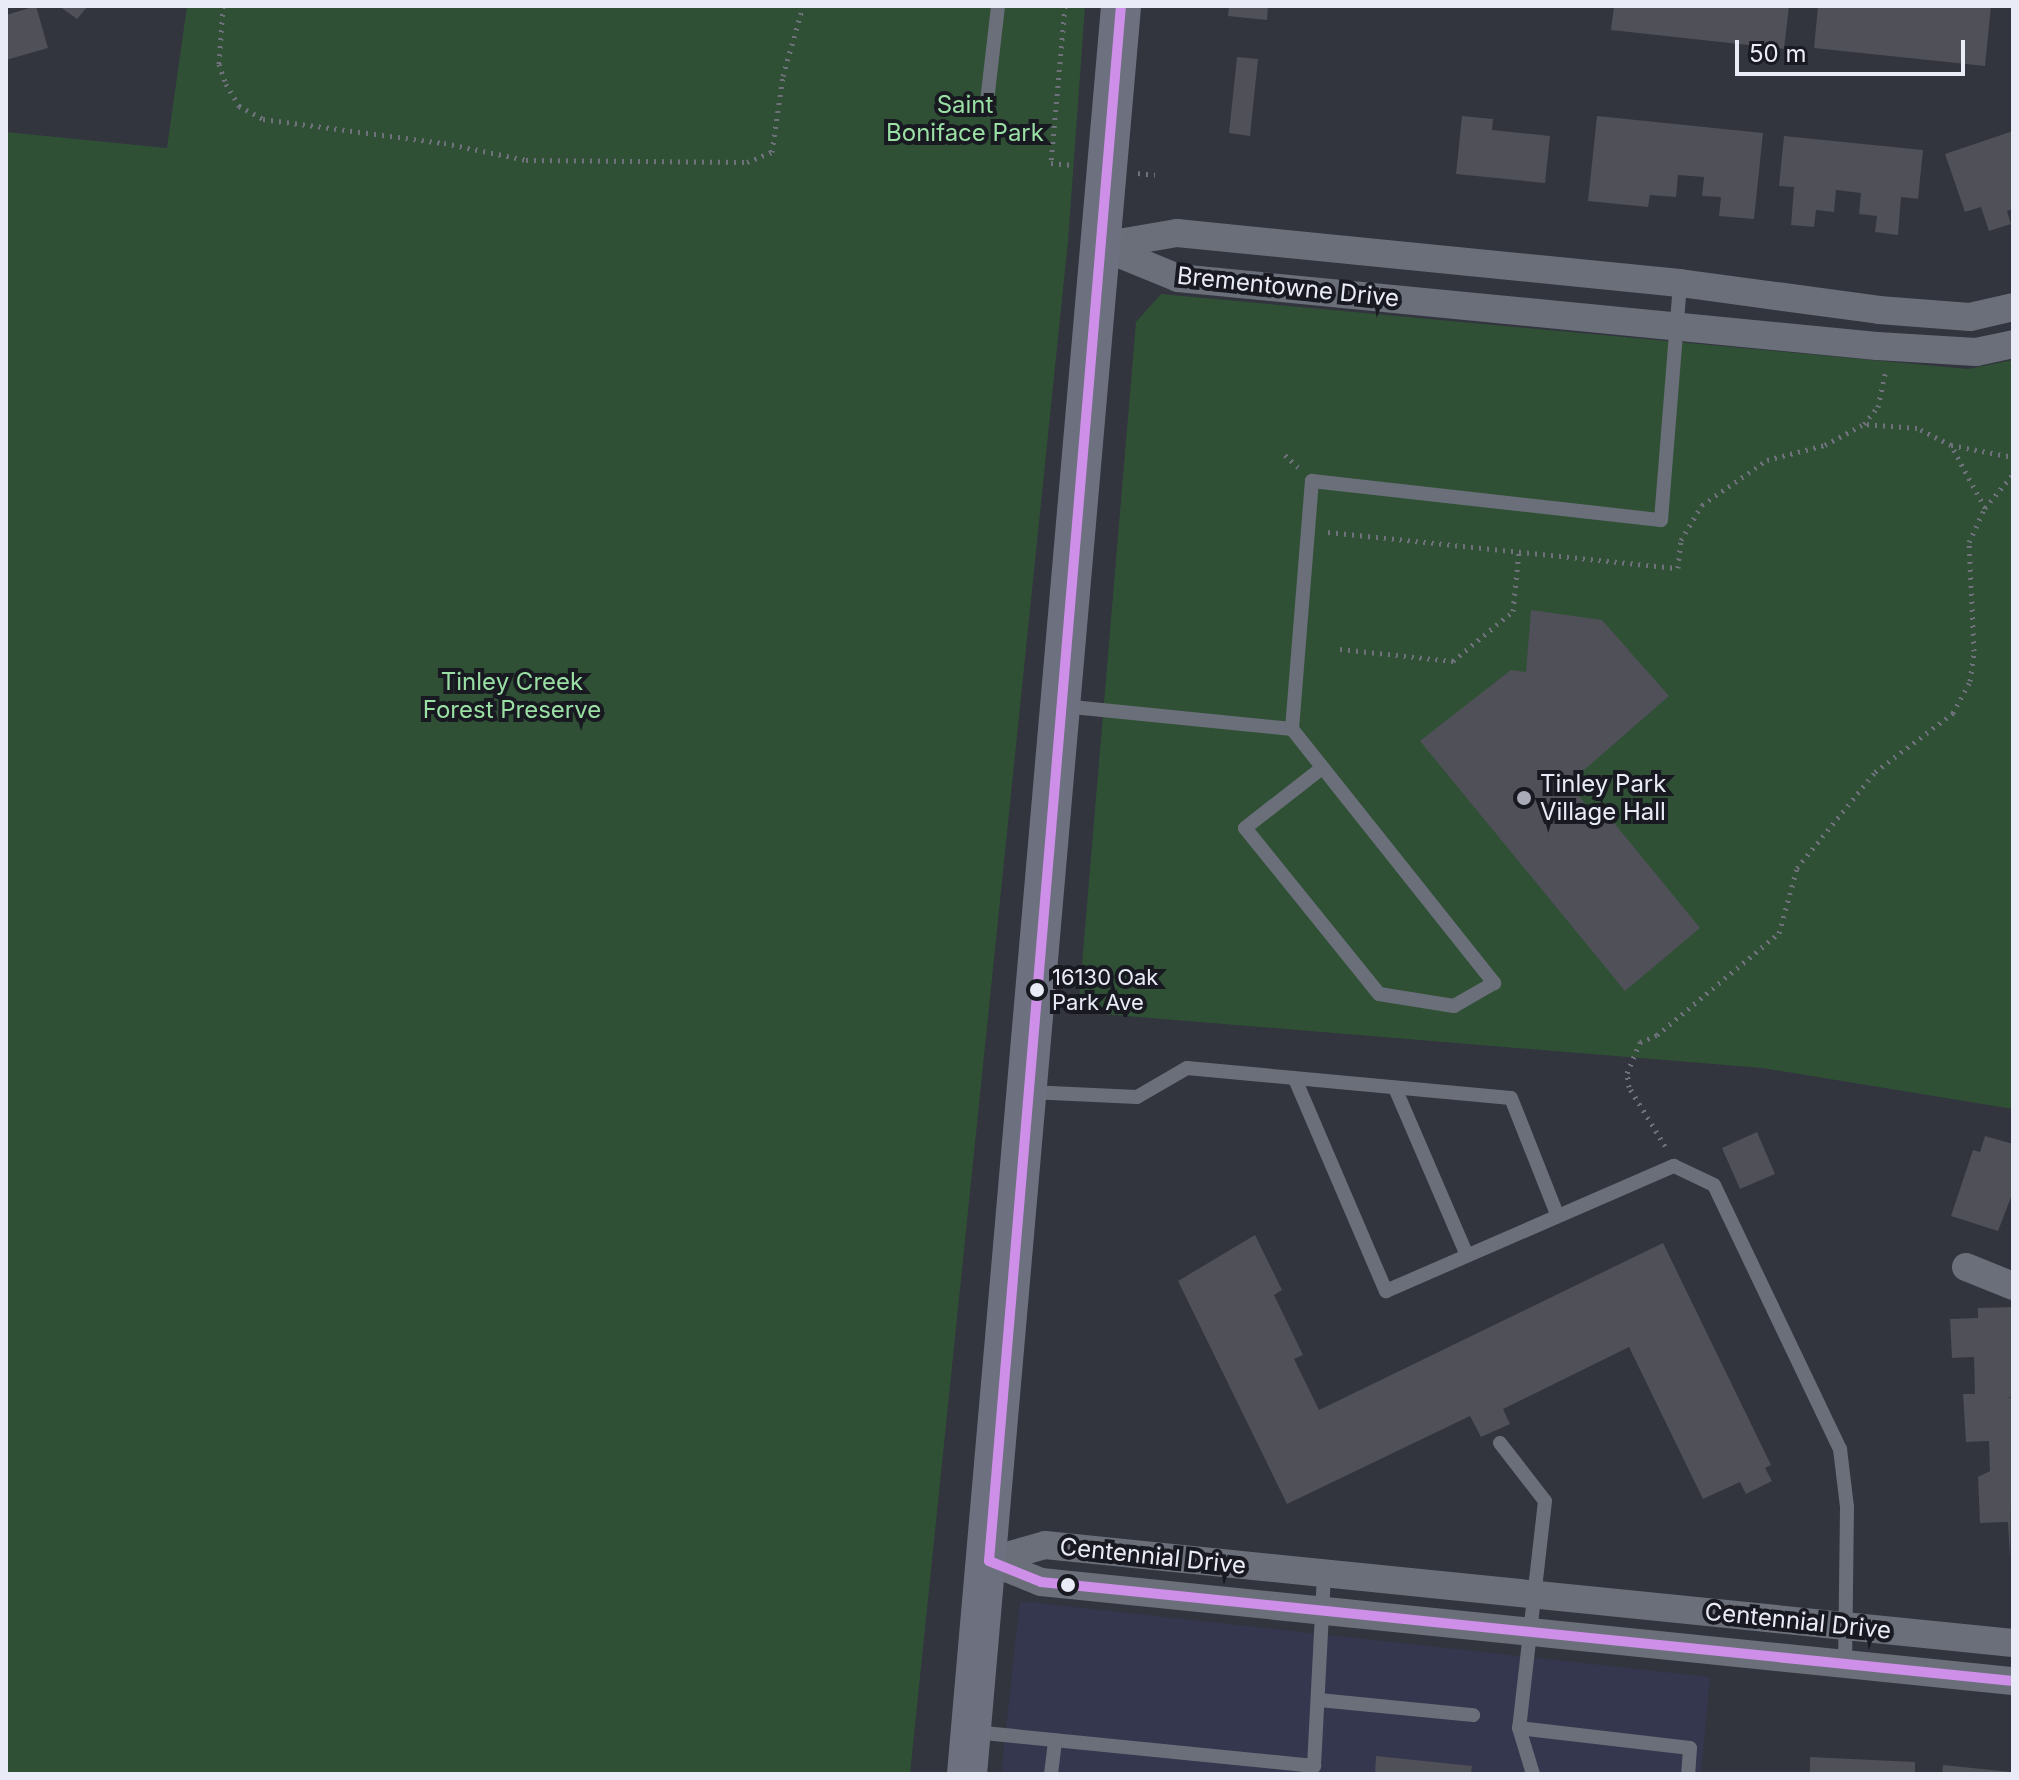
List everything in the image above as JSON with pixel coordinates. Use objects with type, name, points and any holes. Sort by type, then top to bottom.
[{"type":"street","points":[[967,1774],[989,1561],[1121,6]]},
{"type":"street","name":"Brementowne Drive","points":[[1100,246],[1177,233],[1680,283],[1879,310],[1970,317],[2013,307]]},
{"type":"street","name":"Brementowne Drive","points":[[1100,246],[1178,278],[1877,346],[1976,352],[2013,344]]},
{"type":"street","points":[[1877,346],[1879,310]]},
{"type":"street","points":[[1966,1267],[2013,1286]]},
{"type":"street","name":"Centennial Drive","points":[[989,1561],[1045,1545],[1534,1592],[2013,1643]]},
{"type":"street","name":"Centennial Drive","points":[[989,1561],[1041,1582],[2013,1681]]},
{"type":"lane","points":[[986,110],[998,6]]},
{"type":"lane","points":[[1322,768],[1245,828],[1379,994],[1454,1006],[1494,983],[1292,729],[1312,481],[1661,520],[1680,283]]},
{"type":"lane","points":[[1062,706],[1292,729]]},
{"type":"lane","points":[[1029,1092],[1137,1097],[1187,1068],[1511,1098],[1557,1214]]},
{"type":"lane","points":[[1295,1079],[1386,1291],[1557,1214],[1674,1166],[1714,1185],[1840,1449],[1847,1507],[1845,1664]]},
{"type":"lane","points":[[1395,1088],[1467,1255]]},
{"type":"lane","points":[[1500,1443],[1545,1501],[1519,1728],[1533,1774]]},
{"type":"lane","points":[[972,1731],[1314,1766],[1324,1572]]},
{"type":"lane","points":[[1319,1700],[1473,1715]]},
{"type":"lane","points":[[1519,1728],[1690,1748],[1688,1774]]},
{"type":"lane","points":[[1051,1774],[1055,1740]]},
{"type":"path","points":[[223,6],[219,64],[226,84],[239,106],[263,119],[444,143],[526,160],[747,162],[772,152],[783,76],[803,6]]},
{"type":"path","points":[[1051,163],[1065,6]]},
{"type":"path","points":[[1864,424],[1917,428],[1951,445],[2013,457]]},
{"type":"path","points":[[1951,445],[1985,508]]},
{"type":"path","points":[[1654,1120],[1629,1087],[1627,1073],[1640,1042],[1657,1035],[1779,933],[1797,868],[1875,772],[1953,713],[1970,681],[1974,651],[1969,542],[1985,508],[2013,474]]},
{"type":"path","points":[[1340,649],[1453,661],[1513,611],[1519,551]]},
{"type":"shaded area","points":[[1020,1601],[1710,1677],[1701,1774],[1001,1774]]},
{"type":"green space","name":"Tinley Creek Forest Preserve","points":[[187,6],[1085,6],[1068,241],[910,1774],[6,1774],[6,132],[167,148]]},
{"type":"green space","points":[[1161,294],[1968,369],[2013,360],[2013,1109],[1762,1068],[1078,1012],[1136,322]]},
{"type":"building","points":[[36,6],[48,48],[6,60],[6,15]]},
{"type":"building","points":[[59,6],[88,6],[77,19]]},
{"type":"building","points":[[1229,6],[1268,6],[1267,20],[1228,16]]},
{"type":"building","points":[[1614,6],[1789,6],[1784,49],[1611,30]]},
{"type":"building","points":[[1818,6],[1991,6],[1985,66],[1814,48]]},
{"type":"building","points":[[1237,57],[1258,59],[1250,136],[1229,133]]},
{"type":"building","points":[[1462,116],[1493,119],[1492,130],[1550,136],[1545,183],[1456,174]]},
{"type":"building","points":[[1597,116],[1763,133],[1754,219],[1719,216],[1721,197],[1702,196],[1704,177],[1678,175],[1676,197],[1650,195],[1648,207],[1588,201]]},
{"type":"building","points":[[2013,131],[2013,209],[2007,211],[2011,224],[1989,231],[1981,207],[1965,212],[1945,154]]},
{"type":"building","points":[[1784,136],[1923,150],[1918,199],[1901,197],[1898,235],[1875,232],[1877,216],[1859,214],[1861,193],[1836,190],[1834,212],[1816,210],[1814,227],[1791,225],[1794,187],[1779,186]]},
{"type":"building","name":"Tinley Park Village Hall","points":[[1531,610],[1602,620],[1669,696],[1568,784],[1596,816],[1605,812],[1700,928],[1625,991],[1420,741],[1511,670],[1526,672]]},
{"type":"building","points":[[1757,1132],[1775,1174],[1740,1189],[1722,1148]]},
{"type":"building","points":[[1985,1136],[2013,1144],[2013,1192],[1998,1231],[1951,1216],[1973,1150],[1980,1152]]},
{"type":"building","points":[[1255,1235],[1282,1290],[1274,1295],[1303,1355],[1294,1359],[1319,1410],[1663,1243],[1771,1465],[1765,1468],[1772,1481],[1746,1494],[1740,1482],[1703,1499],[1629,1347],[1503,1409],[1510,1424],[1481,1437],[1470,1416],[1287,1504],[1178,1281]]},
{"type":"building","points":[[2013,1307],[2013,1396],[2008,1398],[2013,1398],[2010,1558],[2008,1522],[1980,1523],[1978,1477],[1990,1471],[1989,1441],[1966,1442],[1963,1394],[1975,1394],[1974,1357],[1952,1358],[1950,1319],[1978,1318],[1978,1308]]},
{"type":"building","points":[[1376,1756],[1472,1766],[1471,1774],[1375,1774]]},
{"type":"building","points":[[1810,1757],[1915,1762],[1915,1774],[1810,1774]]},
{"type":"building","points":[[1943,1765],[2011,1772],[2011,1774],[1942,1774]]},
{"type":"transit line","points":[[989,1561],[1121,6]]},
{"type":"transit line","points":[[989,1561],[1041,1582],[2013,1681]]},
{"type":"place","name":"Tinley Park Village Hall","points":[[1524,798]]},
{"type":"place","name":"16130 Oak Park Ave","points":[[1037,990]]},
{"type":"park label","name":"Saint Boniface Park","points":[[965,119]]}]
